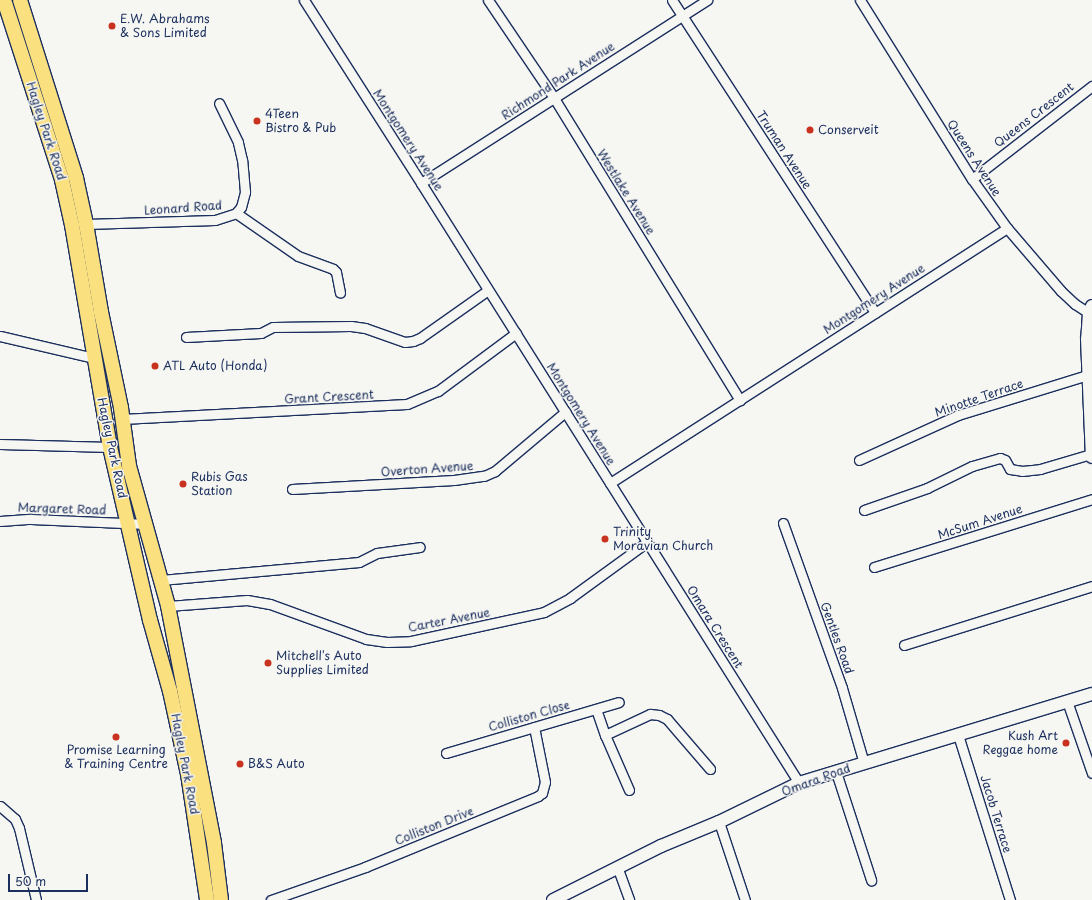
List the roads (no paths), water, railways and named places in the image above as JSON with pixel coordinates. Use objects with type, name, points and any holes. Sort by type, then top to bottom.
[{"type":"main road","name":"Hagley Park Road","points":[[20,0],[76,178],[122,419],[129,466],[168,606],[214,843],[221,900]]},
{"type":"main road","name":"Hagley Park Road","points":[[5,1],[62,180],[72,225],[110,447],[188,774],[207,900]]},
{"type":"street","name":"Montgomery Avenue","points":[[304,0],[610,483],[1007,228]]},
{"type":"street","name":"Westlake Avenue","points":[[488,0],[554,98],[740,400]]},
{"type":"street","name":"Truman Avenue","points":[[672,0],[875,313]]},
{"type":"street","name":"Richmond Park Avenue","points":[[421,183],[707,0]]},
{"type":"street","name":"Queens Avenue","points":[[860,0],[972,179],[1007,228],[1061,291],[1075,304],[1090,309]]},
{"type":"street","name":"Queens Crescent","points":[[972,179],[1092,86]]},
{"type":"street","name":"Leonard Road","points":[[86,224],[215,220],[236,213],[241,208],[245,192],[242,160],[238,142],[219,104]]},
{"type":"street","points":[[236,213],[298,256],[333,269],[336,272],[340,293]]},
{"type":"street","points":[[186,336],[261,333],[273,327],[351,326],[365,328],[405,342],[413,341],[420,338],[488,290]]},
{"type":"street","points":[[864,510],[927,488],[972,466],[1000,458],[1006,460],[1010,469],[1022,472],[1040,469],[1092,455],[1087,375],[1090,309]]},
{"type":"street","name":"Grant Crescent","points":[[122,419],[407,404],[438,392],[516,333]]},
{"type":"street","points":[[0,336],[94,358]]},
{"type":"street","name":"Minotte Terrace","points":[[859,460],[958,415],[1087,375]]},
{"type":"street","name":"Overton Avenue","points":[[292,489],[454,480],[484,476],[495,471],[566,412]]},
{"type":"street","points":[[0,444],[110,447]]},
{"type":"street","name":"Omara Crescent","points":[[610,483],[799,784]]},
{"type":"street","name":"McSum Avenue","points":[[874,568],[1092,499]]},
{"type":"street","name":"Margaret Road","points":[[0,520],[31,519],[146,524]]},
{"type":"street","name":"Gentles Road","points":[[783,523],[842,688],[864,763]]},
{"type":"street","name":"Carter Avenue","points":[[168,606],[247,600],[270,604],[366,639],[387,642],[411,641],[544,612],[570,598],[647,542]]},
{"type":"street","points":[[161,580],[359,562],[377,554],[420,547]]},
{"type":"street","points":[[904,645],[1092,586]]},
{"type":"street","name":"Omara Road","points":[[553,900],[618,869],[661,846],[718,822],[799,784],[1092,694]]},
{"type":"street","name":"Colliston Close","points":[[446,753],[618,702]]},
{"type":"street","points":[[1067,702],[1092,773]]},
{"type":"street","points":[[596,709],[605,735],[629,790]]},
{"type":"street","points":[[605,735],[650,714],[659,715],[667,718],[710,769]]},
{"type":"street","name":"Colliston Drive","points":[[271,900],[365,867],[538,796],[542,793],[545,782],[534,727]]},
{"type":"street","name":"Jacob Terrace","points":[[958,736],[1010,900]]},
{"type":"street","points":[[836,772],[871,880]]},
{"type":"street","points":[[0,806],[15,819],[20,828],[36,900]]},
{"type":"street","points":[[718,822],[745,900]]},
{"type":"street","points":[[618,869],[629,900]]},
{"type":"place","name":"E.W. Abrahams & Sons Limited","points":[[112,26]]},
{"type":"place","name":"4Teen Bistro & Pub","points":[[257,121]]},
{"type":"place","name":"Conserveit","points":[[810,130]]},
{"type":"place","name":"ATL Auto (Honda)","points":[[155,366]]},
{"type":"place","name":"Rubis Gas Station","points":[[183,484]]},
{"type":"place","name":"Trinity Moravian Church","points":[[605,539]]},
{"type":"place","name":"Mitchell's Auto Supplies Limited","points":[[268,663]]},
{"type":"place","name":"Promise Learning & Training Centre","points":[[116,737]]},
{"type":"place","name":"Kush Art Reggae home","points":[[1066,743]]},
{"type":"place","name":"B&S Auto","points":[[240,764]]}]
